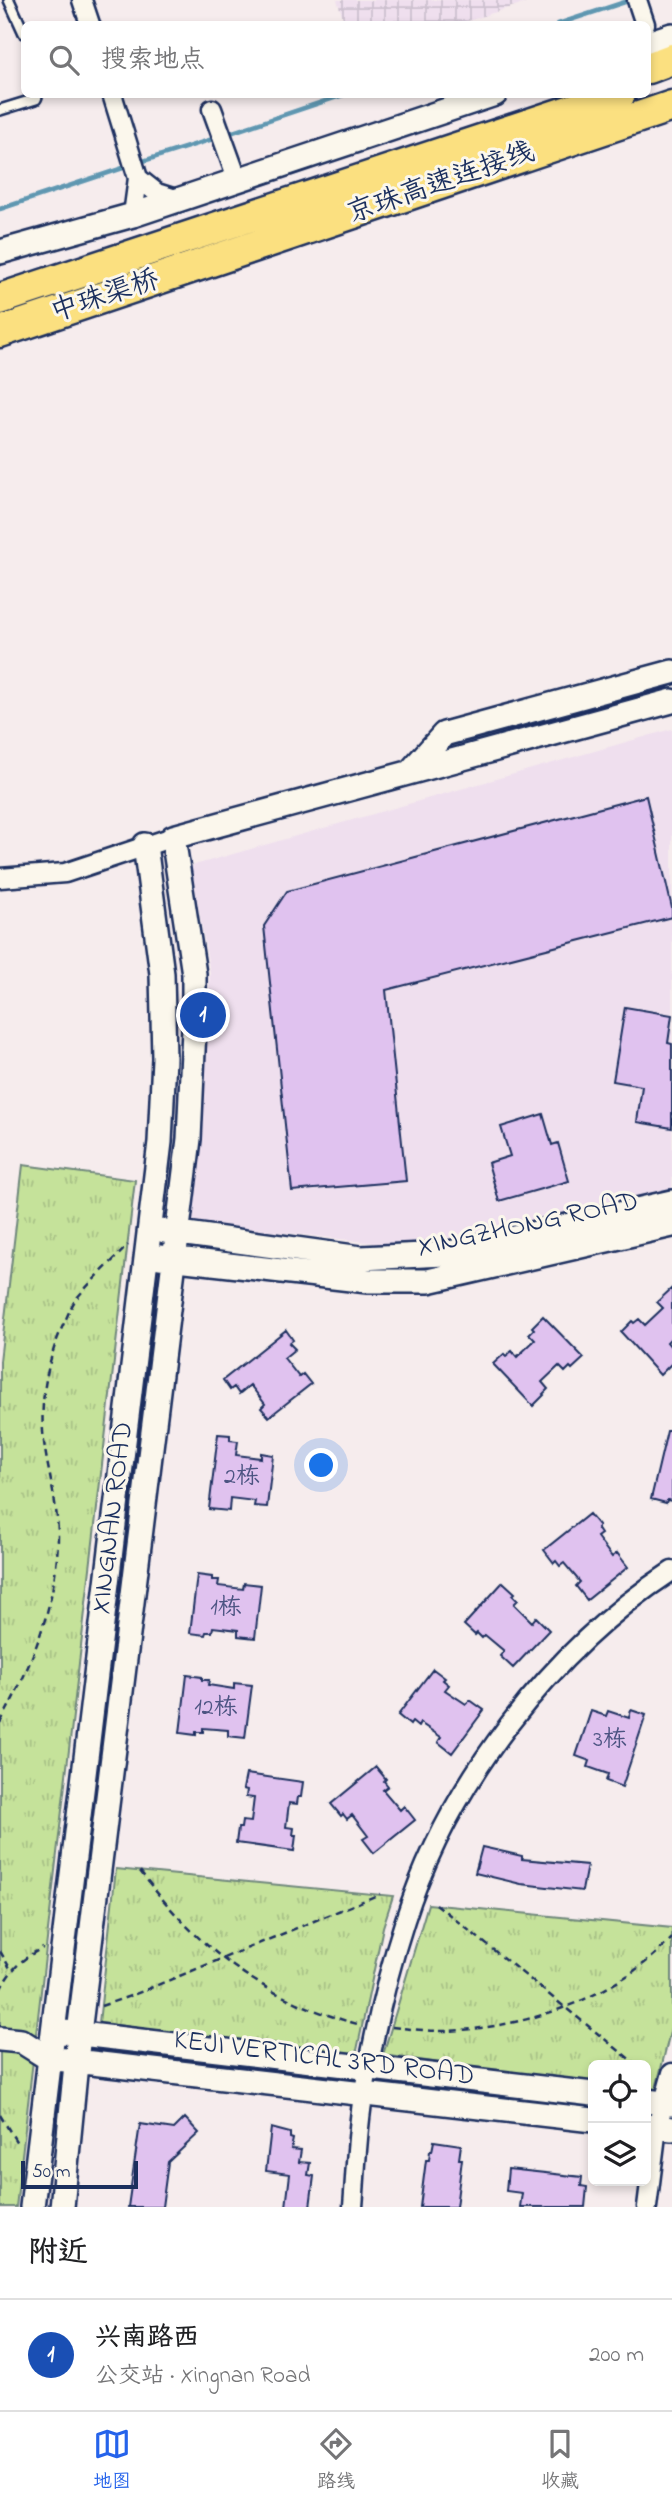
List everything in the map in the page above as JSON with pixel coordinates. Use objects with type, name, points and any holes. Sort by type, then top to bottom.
[{"type":"highway","points":[[651,85],[672,78]]},
{"type":"highway","points":[[516,129],[580,98]]},
{"type":"highway","name":"京珠高速连接线","points":[[201,232],[609,98]]},
{"type":"highway","name":"京珠高速连接线","points":[[209,262],[672,106]]},
{"type":"highway","name":"中珠渠桥","points":[[0,299],[201,232]]},
{"type":"highway","name":"中珠渠桥","points":[[0,332],[209,262]]},
{"type":"street","points":[[82,0],[89,21]]},
{"type":"street","points":[[637,0],[646,21]]},
{"type":"street","points":[[113,98],[138,178],[133,215]]},
{"type":"street","points":[[0,252],[133,215],[483,98]]},
{"type":"street","points":[[212,108],[238,181]]},
{"type":"street","points":[[138,178],[157,193],[178,200]]},
{"type":"street","points":[[410,772],[444,734],[672,672]]},
{"type":"street","points":[[0,877],[65,873],[173,837],[672,701]]},
{"type":"street","name":"XINGNAN ROAD","points":[[62,2207],[79,2033],[189,1139],[194,974],[173,837]]},
{"type":"street","name":"XINGNAN ROAD","points":[[32,2207],[137,1250],[150,1228],[162,1114],[162,974],[145,845]]},
{"type":"street","name":"XINGZHONG ROAD","points":[[150,1228],[361,1258],[445,1254],[672,1202]]},
{"type":"street","name":"XINGZHONG ROAD","points":[[137,1250],[174,1259],[368,1281],[428,1280],[672,1225]]},
{"type":"street","points":[[352,2207],[363,2093],[377,2026],[405,1918],[437,1841],[478,1769],[527,1702],[583,1641],[647,1588],[672,1572]]},
{"type":"street","points":[[10,2040],[52,2031]]},
{"type":"street","name":"KEJI VERTICAL 3RD ROAD","points":[[52,2031],[588,2093]]},
{"type":"street","points":[[10,2040],[48,2058]]},
{"type":"street","name":"KEJI VERTICAL 3RD ROAD","points":[[48,2058],[588,2119]]},
{"type":"street","points":[[648,2207],[662,2092]]},
{"type":"lane","points":[[9,0],[21,26]]},
{"type":"lane","points":[[0,110],[36,98]]},
{"type":"path","points":[[0,1723],[25,1678],[41,1633],[53,1584],[58,1538],[56,1506],[44,1443],[42,1411],[52,1354],[74,1301],[137,1250]]},
{"type":"path","points":[[140,1871],[180,1921],[222,1958],[260,1985],[303,2007],[363,2025],[445,2031],[495,2026],[564,2007],[634,1972],[672,1938]]},
{"type":"path","points":[[101,2006],[380,1894]]},
{"type":"path","points":[[436,1904],[631,2060]]},
{"type":"path","points":[[0,1990],[11,1970],[23,1958],[46,1946]]},
{"type":"path","points":[[0,1951],[11,1970]]},
{"type":"path","points":[[651,2078],[662,2092]]},
{"type":"path","points":[[0,2115],[17,2143]]},
{"type":"shaded area","points":[[337,0],[533,0],[468,21],[344,21]]},
{"type":"shaded area","points":[[672,729],[672,1194],[402,1246],[191,1222],[201,1144],[210,973],[191,866]]},
{"type":"green space","points":[[23,1165],[135,1180],[16,2207],[0,2207],[0,1361]]},
{"type":"green space","points":[[116,1869],[393,1896],[383,1927],[356,2055],[99,2023]]},
{"type":"green space","points":[[428,1904],[672,1928],[672,2024],[655,2093],[651,2092],[651,2060],[588,2060],[588,2083],[383,2055]]},
{"type":"building","points":[[646,796],[672,917],[386,990],[406,1181],[292,1191],[264,926],[287,891]]},
{"type":"building","points":[[625,1007],[672,1015],[668,1043],[672,1044],[672,1128],[637,1122],[642,1086],[613,1081]]},
{"type":"building","points":[[543,1114],[552,1145],[558,1143],[569,1181],[499,1201],[488,1163],[510,1156],[501,1127]]},
{"type":"building","points":[[672,1288],[672,1337],[667,1342],[672,1348],[672,1363],[660,1375],[621,1332],[632,1321],[634,1323],[639,1319],[645,1325],[663,1308],[657,1302]]},
{"type":"building","points":[[543,1316],[584,1358],[565,1372],[559,1366],[542,1382],[548,1389],[533,1406],[493,1364],[512,1351],[517,1357],[535,1340],[529,1334]]},
{"type":"building","points":[[286,1330],[293,1340],[289,1343],[295,1349],[284,1358],[299,1377],[303,1374],[311,1384],[269,1417],[261,1408],[265,1404],[250,1385],[239,1394],[234,1387],[230,1390],[223,1380]]},
{"type":"building","points":[[667,1431],[672,1431],[672,1501],[667,1500],[666,1503],[651,1499]]},
{"type":"building","points":[[218,1434],[230,1435],[230,1440],[238,1441],[236,1455],[261,1458],[261,1453],[273,1455],[267,1507],[254,1506],[255,1501],[230,1498],[229,1511],[209,1509]]},
{"type":"building","points":[[589,1514],[599,1526],[597,1528],[601,1534],[597,1537],[612,1557],[617,1553],[628,1567],[587,1600],[576,1586],[580,1582],[564,1563],[560,1566],[556,1561],[554,1563],[544,1550]]},
{"type":"building","points":[[197,1575],[219,1580],[218,1586],[243,1589],[244,1583],[261,1585],[255,1638],[238,1636],[238,1630],[213,1627],[212,1632],[206,1632],[205,1635],[190,1633]]},
{"type":"building","points":[[503,1582],[515,1593],[513,1595],[518,1600],[514,1604],[532,1622],[536,1617],[549,1630],[513,1668],[500,1656],[504,1651],[485,1635],[482,1638],[477,1633],[475,1635],[464,1625]]},
{"type":"building","points":[[433,1669],[445,1678],[443,1680],[449,1685],[445,1690],[466,1704],[470,1700],[484,1710],[452,1753],[438,1742],[441,1737],[420,1723],[418,1727],[412,1722],[410,1725],[398,1715]]},
{"type":"building","points":[[187,1675],[209,1680],[208,1685],[234,1689],[234,1683],[252,1685],[245,1738],[228,1736],[228,1730],[203,1728],[203,1732],[196,1732],[196,1735],[180,1733]]},
{"type":"building","points":[[631,1710],[646,1715],[622,1787],[606,1781],[608,1774],[588,1767],[590,1761],[576,1756],[591,1711],[606,1716],[608,1711],[629,1718]]},
{"type":"building","points":[[376,1767],[386,1779],[384,1781],[388,1786],[383,1790],[400,1810],[404,1806],[415,1820],[374,1853],[363,1839],[368,1836],[352,1815],[347,1819],[343,1814],[341,1816],[331,1804]]},
{"type":"building","points":[[246,1774],[303,1782],[297,1804],[289,1803],[286,1827],[294,1828],[294,1851],[236,1843],[242,1821],[251,1822],[254,1798],[246,1797],[247,1790],[243,1789]]},
{"type":"building","points":[[482,1847],[522,1856],[522,1859],[587,1865],[582,1891],[521,1884],[475,1873]]},
{"type":"building","points":[[185,2118],[199,2133],[168,2162],[162,2207],[128,2207],[140,2124],[174,2129]]},
{"type":"building","points":[[271,2128],[290,2133],[290,2138],[293,2139],[291,2149],[301,2150],[299,2162],[310,2163],[308,2175],[314,2176],[310,2207],[286,2207],[290,2174],[266,2171]]},
{"type":"building","points":[[434,2141],[461,2145],[459,2159],[462,2159],[456,2207],[420,2207],[426,2160],[429,2160]]},
{"type":"building","points":[[508,2169],[582,2177],[581,2186],[587,2187],[585,2207],[520,2207],[522,2193],[506,2191]]},
{"type":"waterway","points":[[567,21],[631,0]]},
{"type":"waterway","points":[[227,134],[334,98]]},
{"type":"waterway","points":[[137,163],[219,137]]},
{"type":"waterway","points":[[0,209],[129,166]]},
{"type":"place","name":"兴南路西","points":[[203,1015]]}]
